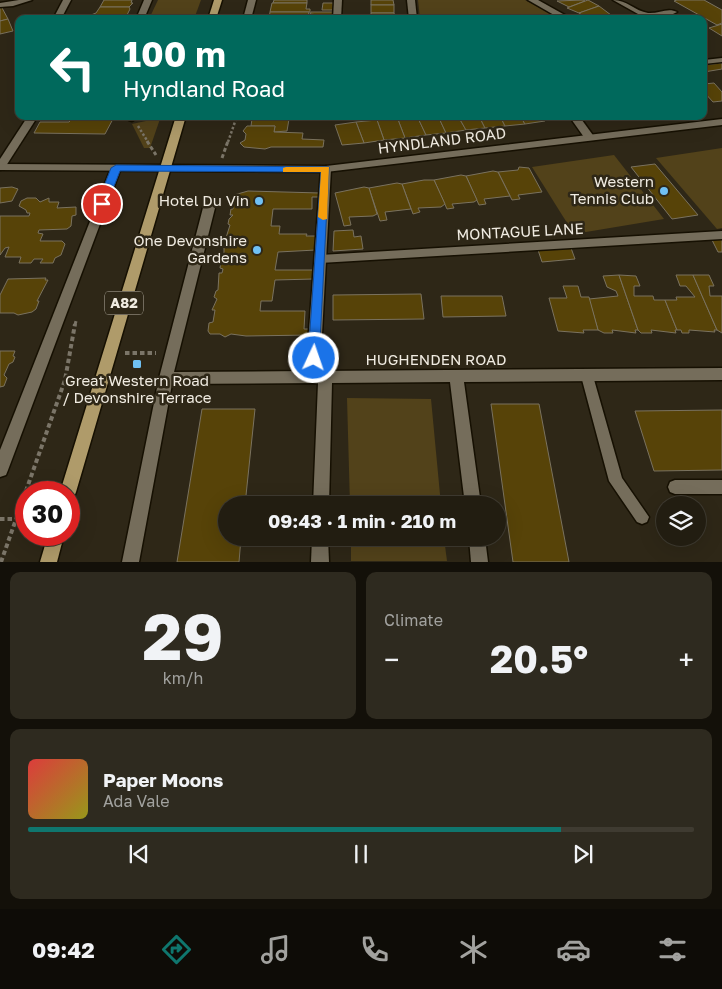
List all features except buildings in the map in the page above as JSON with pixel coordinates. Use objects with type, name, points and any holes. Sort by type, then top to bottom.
[{"type":"main road","points":[[213,15],[218,0]]},
{"type":"main road","name":"A82","points":[[71,481],[180,120]]},
{"type":"main road","points":[[48,562],[53,546]]},
{"type":"street","points":[[0,5],[28,0]]},
{"type":"street","points":[[59,15],[67,0]]},
{"type":"street","points":[[142,15],[148,0]]},
{"type":"street","points":[[248,15],[252,0]]},
{"type":"street","points":[[411,0],[413,15]]},
{"type":"street","points":[[532,0],[560,15]]},
{"type":"street","points":[[0,167],[30,120]]},
{"type":"street","points":[[577,120],[590,138]]},
{"type":"street","name":"HYNDLAND ROAD","points":[[0,167],[326,169],[722,122]]},
{"type":"street","points":[[0,470],[116,168]]},
{"type":"street","points":[[321,496],[320,259],[326,169]]},
{"type":"street","points":[[130,562],[166,378],[211,200]]},
{"type":"street","name":"HUGHENDEN ROAD","points":[[166,378],[722,374]]},
{"type":"street","points":[[456,376],[472,496]]},
{"type":"street","points":[[320,546],[320,562]]},
{"type":"street","points":[[478,546],[480,562]]},
{"type":"lane","points":[[337,15],[338,0]]},
{"type":"lane","points":[[617,0],[646,15]]},
{"type":"lane","points":[[660,15],[674,12]]},
{"type":"lane","points":[[707,62],[722,60]]},
{"type":"lane","name":"MONTAGUE LANE","points":[[320,259],[722,235]]},
{"type":"lane","points":[[587,376],[616,481],[642,517]]},
{"type":"lane","points":[[675,487],[722,487]]},
{"type":"path","points":[[134,120],[164,168]]},
{"type":"path","points":[[29,481],[65,380],[77,318]]},
{"type":"path","points":[[109,353],[173,353]]},
{"type":"path","points":[[0,519],[15,519]]},
{"type":"path","points":[[1,562],[15,522]]},
{"type":"shaded area","points":[[158,0],[201,0],[195,15],[151,15]]},
{"type":"shaded area","points":[[418,0],[525,0],[553,15],[420,15]]},
{"type":"shaded area","points":[[160,120],[150,148],[144,148],[132,124]]},
{"type":"shaded area","points":[[722,148],[722,228],[717,229],[656,158]]},
{"type":"shaded area","points":[[614,155],[664,219],[574,234],[532,167]]},
{"type":"shaded area","points":[[347,398],[431,399],[440,496],[350,496]]},
{"type":"shaded area","points":[[351,546],[445,546],[447,561],[351,561]]},
{"type":"slow traffic","points":[[286,170],[326,169],[323,217]]},
{"type":"place","name":"Western Tennis Club","points":[[664,191]]},
{"type":"place","name":"Hotel Du Vin","points":[[259,201]]},
{"type":"place","name":"One Devonshire Gardens","points":[[257,250]]},
{"type":"place","name":"Great Western Road / Devonshire Terrace","points":[[137,364]]},
{"type":"route","points":[[102,204],[116,168],[218,170],[326,169],[314,358]]}]
